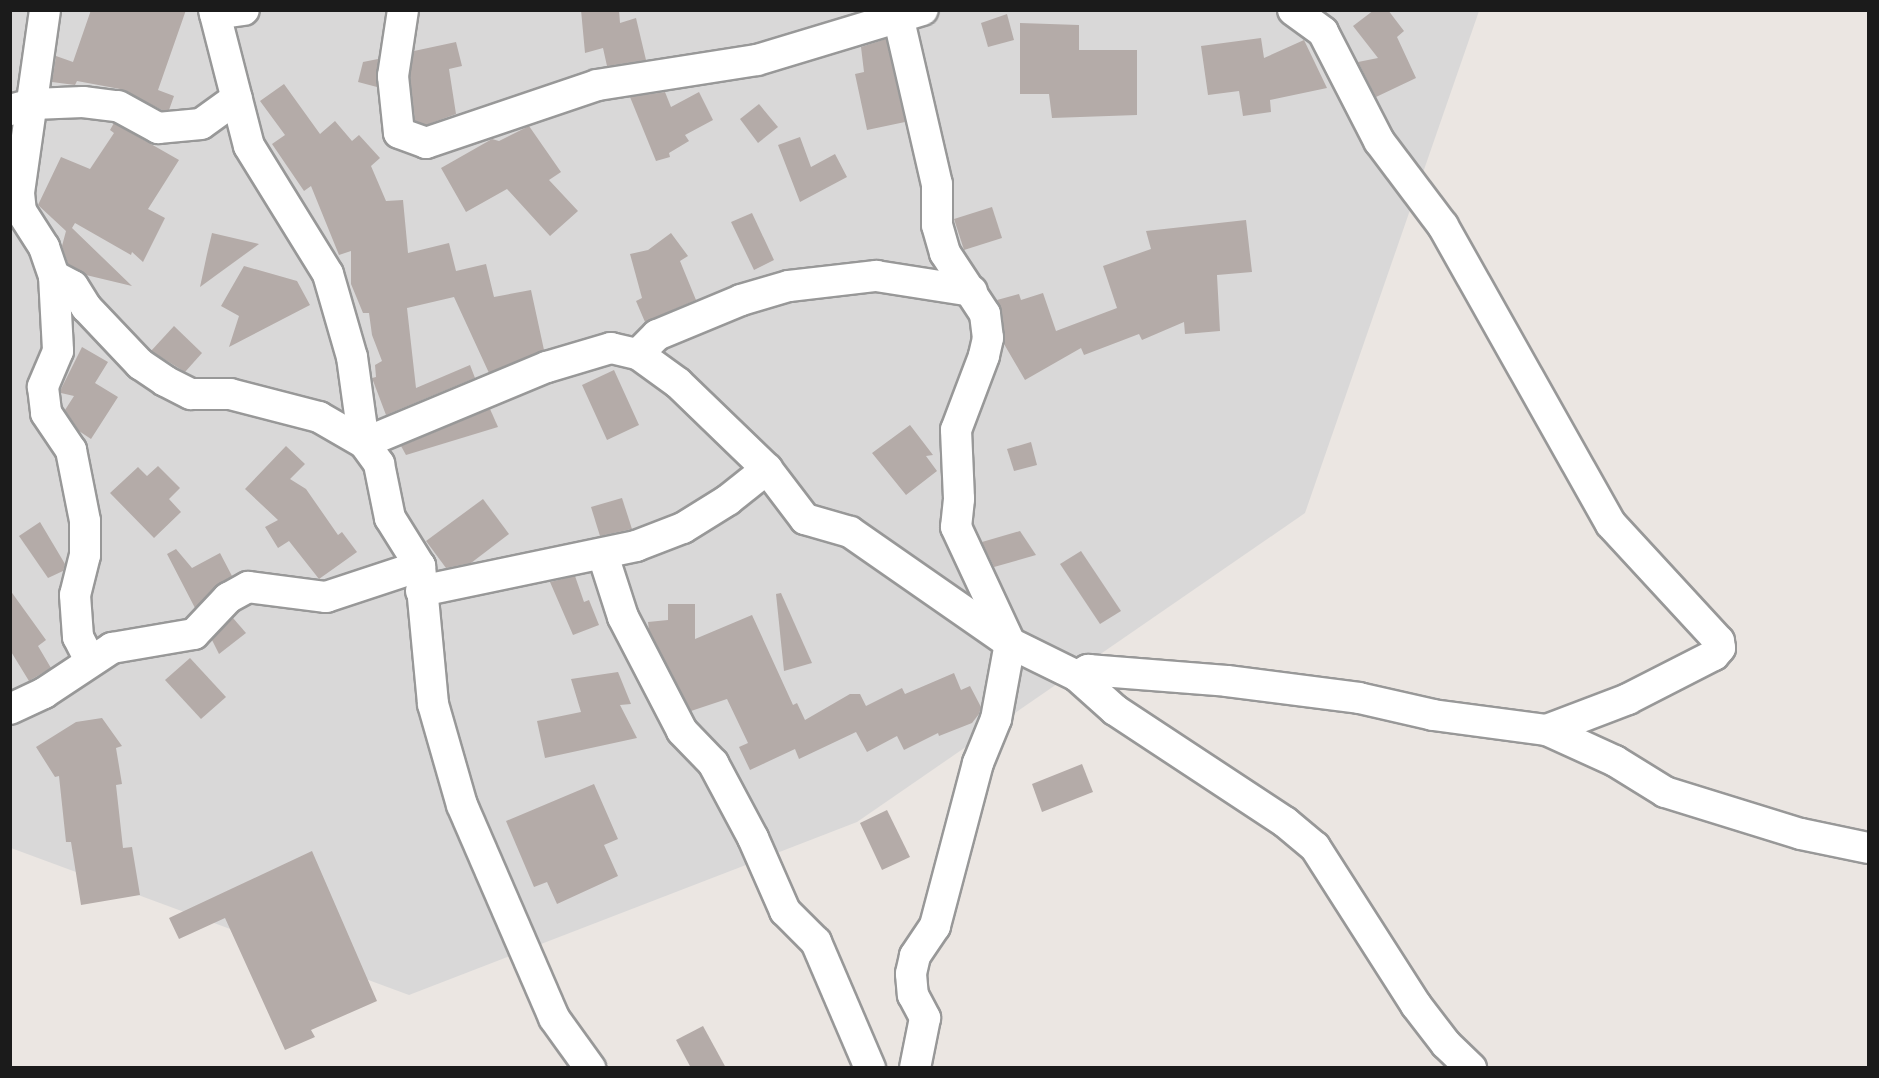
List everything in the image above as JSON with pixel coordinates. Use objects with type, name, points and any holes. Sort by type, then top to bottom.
[{"type":"street","points":[[45,10],[22,107],[19,193],[21,211],[44,247],[54,276],[58,351],[43,387],[46,413],[71,450],[85,521],[85,555],[75,595],[78,637],[90,661]]},
{"type":"street","points":[[244,10],[214,12],[249,146],[328,274],[352,357],[364,443]]},
{"type":"street","points":[[403,10],[393,76],[399,133],[426,143],[597,85],[758,60],[911,15],[937,184],[940,235],[945,253],[986,314],[988,338],[956,430],[959,499],[956,526],[1010,643],[996,719],[978,763],[935,926],[915,956],[911,974],[913,995],[925,1018],[915,1068]]},
{"type":"street","points":[[1293,10],[1323,32],[1380,141],[1443,226],[1474,278],[1611,524],[1719,641],[1720,648],[1714,655],[1628,699],[1546,730]]},
{"type":"street","points":[[22,107],[83,102],[118,106],[158,128],[201,124],[237,98]]},
{"type":"street","points":[[54,276],[73,286],[86,307],[140,364],[165,381],[192,394],[230,394],[319,417],[364,443],[379,464],[390,518],[421,579],[433,704],[462,805],[554,1018],[591,1068]]},
{"type":"street","points":[[638,354],[657,334],[741,300],[789,286],[876,276],[972,291]]},
{"type":"street","points":[[364,443],[564,362],[611,348],[638,354],[678,383],[767,469],[805,519],[850,531],[1010,643],[1077,676],[1115,710],[1285,822],[1315,847],[1416,1005],[1446,1044],[1472,1068]]},
{"type":"street","points":[[10,710],[44,693],[112,648],[194,634],[228,598],[249,587],[326,597],[421,579],[603,555],[683,528],[729,500],[767,469]]},
{"type":"street","points":[[603,555],[623,617],[682,731],[713,763],[753,838],[784,910],[816,942],[870,1068]]},
{"type":"street","points":[[1077,676],[1088,670],[1227,681],[1359,698],[1433,715],[1546,730],[1615,761],[1665,792],[1801,834],[1869,848]]},
{"type":"shaded area","points":[[10,11],[1479,11],[1305,513],[857,822],[409,995],[11,848]]},
{"type":"building","points":[[91,10],[186,10],[158,90],[174,96],[169,110],[162,110],[120,89],[77,81],[75,85],[52,82],[56,56],[73,62]]},
{"type":"building","points":[[581,10],[619,10],[620,23],[636,18],[646,60],[607,66],[603,48],[585,53]]},
{"type":"building","points":[[1374,10],[1388,10],[1404,31],[1397,37],[1416,78],[1376,97],[1358,62],[1378,58],[1353,26]]},
{"type":"building","points":[[1007,14],[1014,40],[988,47],[981,23]]},
{"type":"building","points":[[1020,23],[1079,25],[1079,50],[1137,50],[1137,115],[1052,118],[1049,94],[1020,94]]},
{"type":"building","points":[[1261,38],[1264,58],[1304,40],[1327,88],[1270,100],[1271,112],[1243,116],[1239,91],[1208,95],[1201,46]]},
{"type":"building","points":[[886,39],[905,122],[867,130],[855,74],[864,72],[861,47]]},
{"type":"building","points":[[456,42],[462,66],[449,69],[456,114],[426,125],[415,121],[410,76],[414,51]]},
{"type":"building","points":[[378,59],[377,87],[358,82],[363,62]]},
{"type":"building","points":[[284,84],[320,134],[335,121],[352,141],[359,135],[380,158],[371,166],[386,201],[403,200],[408,253],[449,243],[456,271],[486,264],[494,297],[531,290],[544,350],[489,373],[454,297],[407,308],[416,388],[470,365],[475,378],[386,415],[372,378],[376,377],[375,365],[382,361],[372,335],[369,313],[363,313],[351,284],[351,251],[339,255],[311,186],[304,191],[272,144],[285,135],[260,101]]},
{"type":"building","points":[[665,92],[671,107],[699,92],[713,120],[685,135],[689,141],[669,153],[670,157],[656,161],[630,97]]},
{"type":"building","points":[[759,104],[778,127],[758,143],[740,119]]},
{"type":"building","points":[[114,123],[179,160],[148,209],[165,218],[143,262],[132,252],[131,255],[75,223],[72,228],[132,286],[86,275],[68,264],[62,246],[66,231],[38,205],[61,157],[90,169],[114,133],[110,130]]},
{"type":"building","points":[[529,126],[561,172],[549,180],[578,211],[550,236],[507,189],[466,212],[441,168],[492,139],[499,141]]},
{"type":"building","points":[[800,137],[811,167],[835,154],[847,177],[800,202],[778,145]]},
{"type":"building","points":[[992,207],[1002,238],[964,250],[954,219]]},
{"type":"building","points":[[752,213],[774,260],[754,270],[731,222]]},
{"type":"building","points":[[1246,220],[1252,272],[1217,275],[1220,331],[1185,334],[1184,322],[1142,340],[1139,334],[1084,355],[1081,348],[1025,380],[1004,344],[1002,312],[997,300],[1019,294],[1021,300],[1043,293],[1056,331],[1117,308],[1103,266],[1151,249],[1146,231]]},
{"type":"building","points":[[212,233],[259,244],[200,287],[207,254]]},
{"type":"building","points":[[671,233],[688,256],[680,261],[696,300],[645,322],[636,301],[642,298],[630,254],[648,250]]},
{"type":"building","points":[[244,266],[297,281],[310,305],[229,347],[239,316],[221,306]]},
{"type":"building","points":[[174,326],[202,353],[185,372],[151,351]]},
{"type":"building","points":[[82,347],[108,362],[95,383],[118,397],[91,439],[79,431],[65,410],[74,396],[61,393]]},
{"type":"building","points":[[614,370],[639,425],[607,440],[582,385]]},
{"type":"building","points":[[490,409],[498,427],[406,455],[401,446]]},
{"type":"building","points":[[910,425],[933,455],[926,456],[937,471],[906,495],[872,453]]},
{"type":"building","points":[[1031,442],[1037,465],[1014,471],[1007,449]]},
{"type":"building","points":[[286,446],[305,464],[290,479],[306,489],[338,535],[342,532],[357,552],[319,579],[289,541],[278,548],[265,527],[278,520],[245,489]]},
{"type":"building","points":[[158,466],[180,488],[169,499],[181,512],[154,538],[110,493],[138,467],[147,476]]},
{"type":"building","points":[[622,498],[632,529],[600,536],[591,507]]},
{"type":"building","points":[[483,499],[509,534],[471,563],[446,568],[426,541]]},
{"type":"building","points":[[40,522],[65,564],[63,571],[48,578],[19,536]]},
{"type":"building","points":[[1020,531],[1036,555],[994,567],[982,542]]},
{"type":"building","points":[[176,549],[192,568],[220,553],[232,576],[216,586],[195,608],[167,554]]},
{"type":"building","points":[[1081,551],[1121,611],[1100,624],[1060,564]]},
{"type":"building","points":[[575,576],[584,602],[589,600],[599,625],[573,635],[550,582]]},
{"type":"building","points":[[10,590],[46,640],[38,646],[51,668],[29,681],[10,650]]},
{"type":"building","points":[[781,593],[812,663],[784,671],[776,594]]},
{"type":"building","points":[[668,604],[695,604],[695,639],[752,615],[793,705],[797,703],[805,720],[850,694],[860,694],[866,706],[902,688],[905,694],[954,673],[961,690],[970,686],[981,707],[979,714],[972,723],[939,736],[938,733],[904,750],[897,736],[867,752],[856,732],[799,759],[795,749],[750,770],[739,747],[748,743],[727,699],[691,711],[649,630],[648,622],[668,620]]},
{"type":"building","points":[[233,618],[246,633],[219,654],[212,640]]},
{"type":"building","points":[[190,658],[226,697],[201,719],[165,680]]},
{"type":"building","points":[[618,672],[631,704],[620,705],[637,738],[545,758],[537,721],[581,712],[571,679]]},
{"type":"building","points":[[102,718],[122,746],[116,748],[122,784],[116,785],[123,848],[132,847],[140,895],[81,905],[71,842],[66,842],[59,776],[55,777],[36,747],[76,722]]},
{"type":"building","points":[[1082,764],[1093,792],[1042,812],[1032,784]]},
{"type":"building","points":[[594,784],[618,839],[604,845],[618,876],[557,904],[547,882],[534,887],[506,821]]},
{"type":"building","points":[[887,810],[910,857],[882,870],[860,823]]},
{"type":"building","points":[[312,851],[377,1001],[311,1030],[315,1037],[285,1050],[225,918],[179,939],[169,918]]},
{"type":"building","points":[[703,1026],[726,1068],[691,1068],[676,1040]]}]
